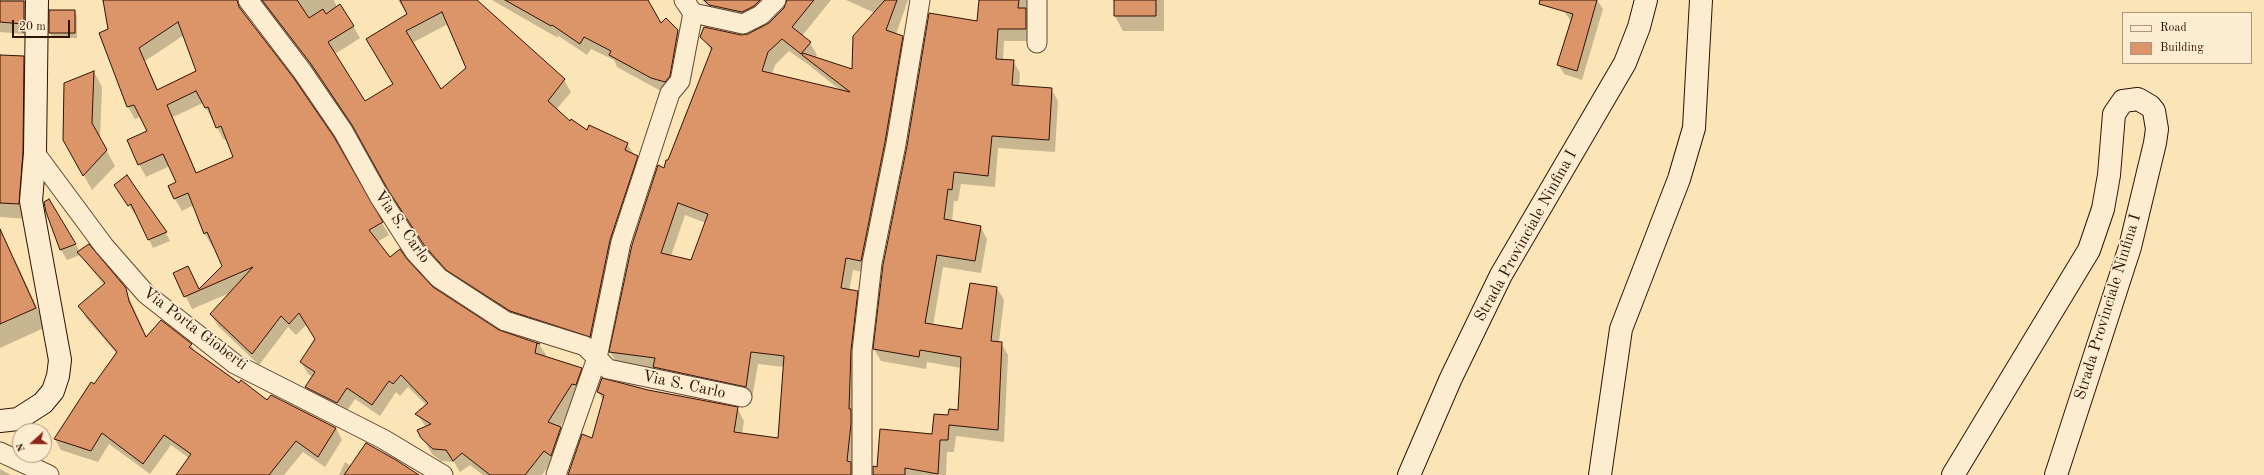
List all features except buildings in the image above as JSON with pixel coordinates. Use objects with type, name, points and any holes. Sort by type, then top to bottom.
[{"type":"street","points":[[0,421],[18,418],[43,403],[53,391],[58,376],[60,360],[31,201],[35,153],[37,0]]},
{"type":"street","name":"Via S. Carlo","points":[[248,0],[302,71],[343,131],[379,196],[415,252],[439,278],[504,321],[586,346],[608,369],[742,397]]},
{"type":"street","points":[[556,475],[597,358],[621,242],[670,93],[680,80],[688,6],[743,24],[761,16],[776,0]]},
{"type":"street","points":[[862,475],[862,351],[872,264],[896,144],[920,0]]},
{"type":"street","points":[[1037,0],[1038,43]]},
{"type":"street","name":"Strada Provinciale Ninfina I","points":[[1409,475],[1451,378],[1500,275],[1625,63],[1639,27],[1646,0]]},
{"type":"street","points":[[1600,475],[1621,329],[1679,179],[1694,128],[1701,0]]},
{"type":"street","name":"Strada Provinciale Ninfina I","points":[[1953,475],[2089,250],[2103,209],[2109,175],[2114,114],[2123,101],[2138,99],[2150,106],[2154,111],[2157,129],[2155,143],[2130,247],[2056,475]]},
{"type":"street","name":"Via Porta Gioberti","points":[[35,153],[104,246],[146,294],[235,364],[382,439],[443,475]]},
{"type":"street","points":[[0,452],[49,475]]}]
